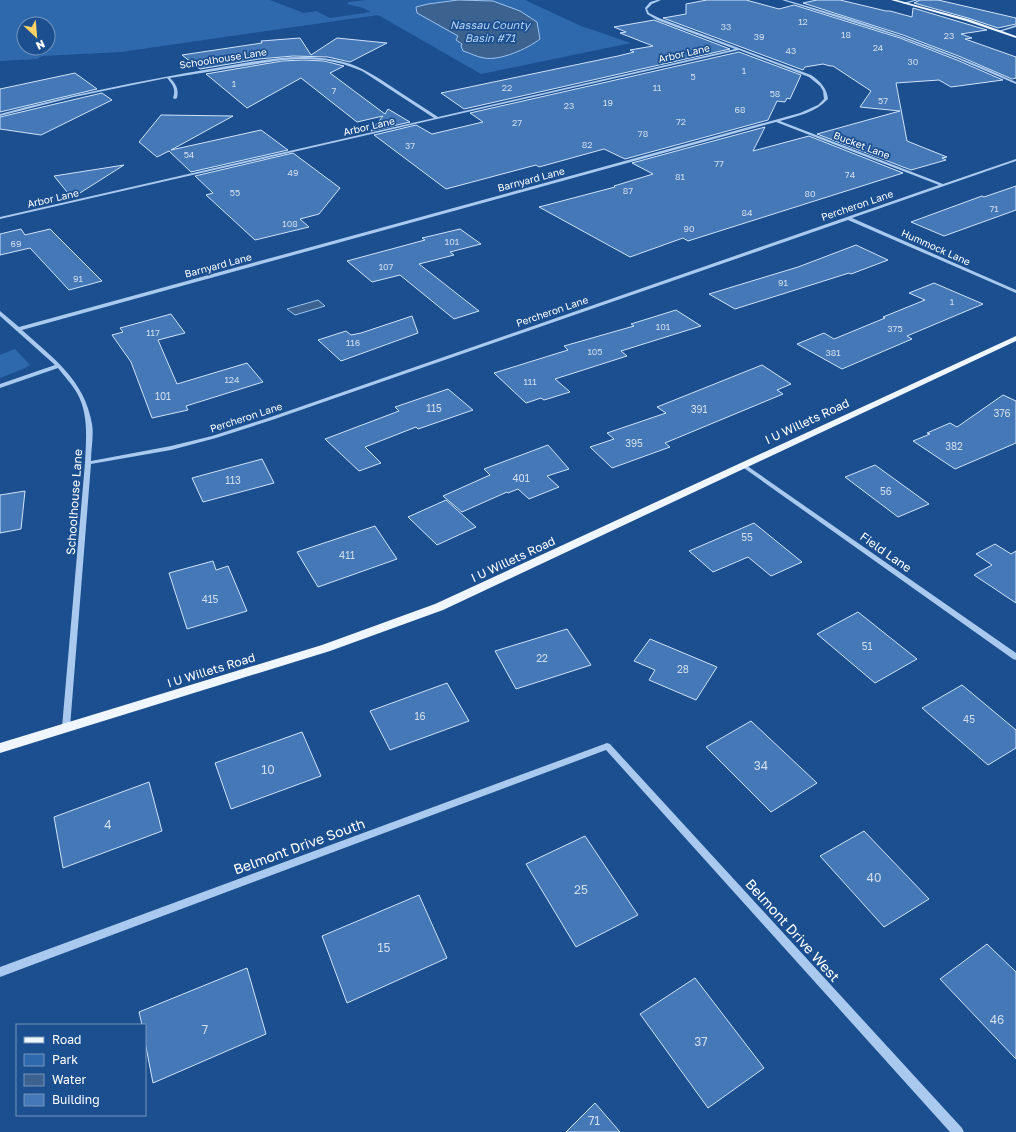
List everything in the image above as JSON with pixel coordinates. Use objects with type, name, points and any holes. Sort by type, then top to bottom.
[{"type":"main road","points":[[893,0],[1016,36]]},
{"type":"main road","name":"I U Willets Road","points":[[0,748],[326,648],[403,621],[475,591],[1016,338]]},
{"type":"street","name":"Barnyard Lane","points":[[18,329],[776,121],[813,110],[826,99],[826,92],[819,82],[810,76],[658,19],[648,13],[646,9],[649,5],[660,0]]},
{"type":"street","points":[[783,0],[848,18],[917,41],[959,57],[1016,83]]},
{"type":"street","points":[[904,3],[918,0]]},
{"type":"street","points":[[999,31],[1016,26]]},
{"type":"street","name":"Arbor Lane","points":[[0,218],[741,49]]},
{"type":"street","name":"Schoolhouse Lane","points":[[0,116],[80,93],[167,77],[284,59],[315,58],[341,61],[364,70],[437,118]]},
{"type":"street","points":[[167,77],[177,88],[175,98]]},
{"type":"street","name":"Bucket Lane","points":[[776,121],[942,185]]},
{"type":"street","name":"Percheron Lane","points":[[88,463],[171,448],[237,430],[1016,160]]},
{"type":"street","name":"Hummock Lane","points":[[848,218],[1016,292]]},
{"type":"street","name":"Schoolhouse Lane","points":[[0,313],[59,366],[72,381],[84,403],[90,425],[66,727]]},
{"type":"street","points":[[0,386],[59,366]]},
{"type":"street","name":"Field Lane","points":[[743,466],[1016,657]]},
{"type":"street","name":"Belmont Drive South","points":[[0,972],[607,746]]},
{"type":"street","name":"Belmont Drive West","points":[[607,746],[958,1132]]},
{"type":"green space","points":[[0,0],[270,0],[304,13],[316,11],[330,18],[371,12],[363,8],[347,4],[349,2],[366,0],[525,0],[581,26],[631,43],[481,74],[378,15],[121,52],[56,55],[56,16],[16,16],[16,56],[42,56],[37,59],[0,61]]},
{"type":"green space","points":[[15,349],[30,365],[0,378],[0,355]]},
{"type":"water","name":"Nassau County Basin #71","points":[[458,0],[493,1],[520,11],[537,22],[540,39],[528,47],[498,58],[481,57],[463,51],[461,46],[462,44],[456,40],[458,36],[417,13],[416,7]]},
{"type":"water","points":[[318,300],[325,306],[295,315],[287,309]]},
{"type":"building","points":[[707,0],[746,0],[779,9],[794,5],[900,38],[1003,80],[951,87],[939,80],[896,83],[907,141],[947,157],[942,158],[946,160],[911,170],[817,134],[900,111],[860,107],[871,91],[833,66],[823,64],[805,67],[803,70],[663,18],[686,14],[686,4]]},
{"type":"building","points":[[817,0],[840,0],[912,17],[913,8],[987,30],[961,34],[972,38],[965,39],[1016,57],[1016,78],[1012,79],[961,57],[903,35],[803,3]]},
{"type":"building","points":[[920,0],[938,0],[1016,18],[1016,24],[998,28],[914,3]]},
{"type":"building","points":[[654,20],[730,49],[464,109],[441,93],[618,56],[634,52],[630,50],[653,46],[620,33],[626,32],[614,27]]},
{"type":"building","points":[[300,38],[311,55],[337,38],[387,43],[350,62],[328,57],[293,56],[259,59],[200,69],[182,55],[262,43],[261,41]]},
{"type":"building","points":[[739,52],[801,75],[790,99],[787,98],[785,102],[777,101],[768,120],[625,159],[604,149],[539,167],[536,165],[446,189],[374,135],[416,125],[432,134],[483,122],[470,113]]},
{"type":"building","points":[[282,61],[324,61],[344,66],[330,73],[385,114],[388,109],[410,122],[371,131],[383,116],[357,122],[301,78],[247,108],[206,74]]},
{"type":"building","points":[[75,73],[97,89],[0,112],[0,89]]},
{"type":"building","points":[[102,93],[112,100],[41,135],[0,129],[0,117]]},
{"type":"building","points":[[161,115],[233,116],[171,150],[261,130],[288,150],[191,172],[169,151],[157,157],[139,142]]},
{"type":"building","points":[[765,127],[753,151],[809,136],[903,173],[688,241],[683,238],[630,257],[539,207],[615,187],[614,186],[653,174],[632,163]]},
{"type":"building","points":[[293,153],[340,188],[319,214],[300,219],[309,227],[255,240],[206,195],[213,193],[195,176]]},
{"type":"building","points":[[124,165],[72,198],[54,176]]},
{"type":"building","points":[[1016,186],[1016,210],[944,236],[911,222],[982,196],[984,197]]},
{"type":"building","points":[[21,229],[25,235],[50,229],[102,281],[69,290],[30,248],[0,255],[0,234]]},
{"type":"building","points":[[460,229],[481,244],[450,252],[454,255],[419,264],[479,311],[454,319],[400,275],[372,282],[347,261],[425,240],[422,238]]},
{"type":"building","points":[[856,245],[888,260],[851,274],[849,273],[735,309],[709,294],[798,267]]},
{"type":"building","points":[[934,283],[983,304],[907,336],[912,339],[842,369],[797,344],[824,333],[834,339],[885,318],[883,317],[925,300],[909,293]]},
{"type":"building","points":[[676,310],[701,326],[621,351],[627,356],[555,379],[570,392],[544,400],[541,398],[526,403],[494,373],[568,350],[564,346],[634,326],[631,324]]},
{"type":"building","points":[[171,314],[185,333],[158,340],[177,384],[247,363],[263,382],[186,406],[188,410],[152,418],[131,362],[112,335],[123,332],[120,328]]},
{"type":"building","points":[[412,316],[418,333],[341,361],[318,340],[346,331],[351,335],[361,333]]},
{"type":"building","points":[[762,365],[791,384],[777,390],[783,394],[665,443],[670,447],[612,468],[590,447],[614,439],[607,433],[666,413],[657,407]]},
{"type":"building","points":[[448,389],[473,410],[418,429],[416,427],[365,447],[381,463],[359,471],[325,439],[399,411],[395,407]]},
{"type":"building","points":[[1003,395],[1016,401],[1016,443],[955,469],[913,441],[950,423],[957,427]]},
{"type":"building","points":[[548,445],[569,469],[547,476],[559,487],[529,499],[518,489],[508,493],[507,492],[462,512],[443,496],[490,475],[484,469]]},
{"type":"building","points":[[262,459],[274,483],[203,502],[192,478]]},
{"type":"building","points":[[875,465],[929,504],[898,517],[845,477]]},
{"type":"building","points":[[25,491],[21,529],[0,533],[0,495]]},
{"type":"building","points":[[446,500],[476,527],[437,545],[408,517]]},
{"type":"building","points":[[754,523],[802,562],[771,576],[748,557],[713,572],[689,551]]},
{"type":"building","points":[[375,526],[397,559],[318,587],[297,552]]},
{"type":"building","points":[[995,544],[1011,554],[1016,551],[1016,603],[974,575],[992,565],[976,554]]},
{"type":"building","points":[[213,561],[216,570],[228,566],[247,611],[187,629],[169,573]]},
{"type":"building","points":[[858,612],[917,659],[875,683],[817,634]]},
{"type":"building","points":[[567,629],[591,665],[516,689],[495,651]]},
{"type":"building","points":[[650,639],[717,667],[696,700],[649,680],[655,670],[634,661]]},
{"type":"building","points":[[447,683],[469,721],[390,750],[370,711]]},
{"type":"building","points":[[962,685],[1016,730],[1016,748],[988,765],[922,708]]},
{"type":"building","points":[[751,721],[817,783],[771,812],[706,747]]},
{"type":"building","points":[[302,732],[321,776],[231,809],[215,763]]},
{"type":"building","points":[[149,782],[162,831],[63,868],[54,817]]},
{"type":"building","points":[[864,831],[929,899],[884,927],[820,856]]},
{"type":"building","points":[[585,836],[638,915],[576,947],[526,864]]},
{"type":"building","points":[[419,895],[447,958],[347,1003],[322,936]]},
{"type":"building","points":[[987,944],[1016,972],[1016,1059],[940,979]]},
{"type":"building","points":[[247,968],[266,1034],[153,1083],[146,1047],[146,1024],[142,1024],[139,1012]]},
{"type":"building","points":[[695,978],[764,1068],[708,1108],[640,1014]]},
{"type":"building","points":[[595,1103],[620,1132],[566,1132]]}]
